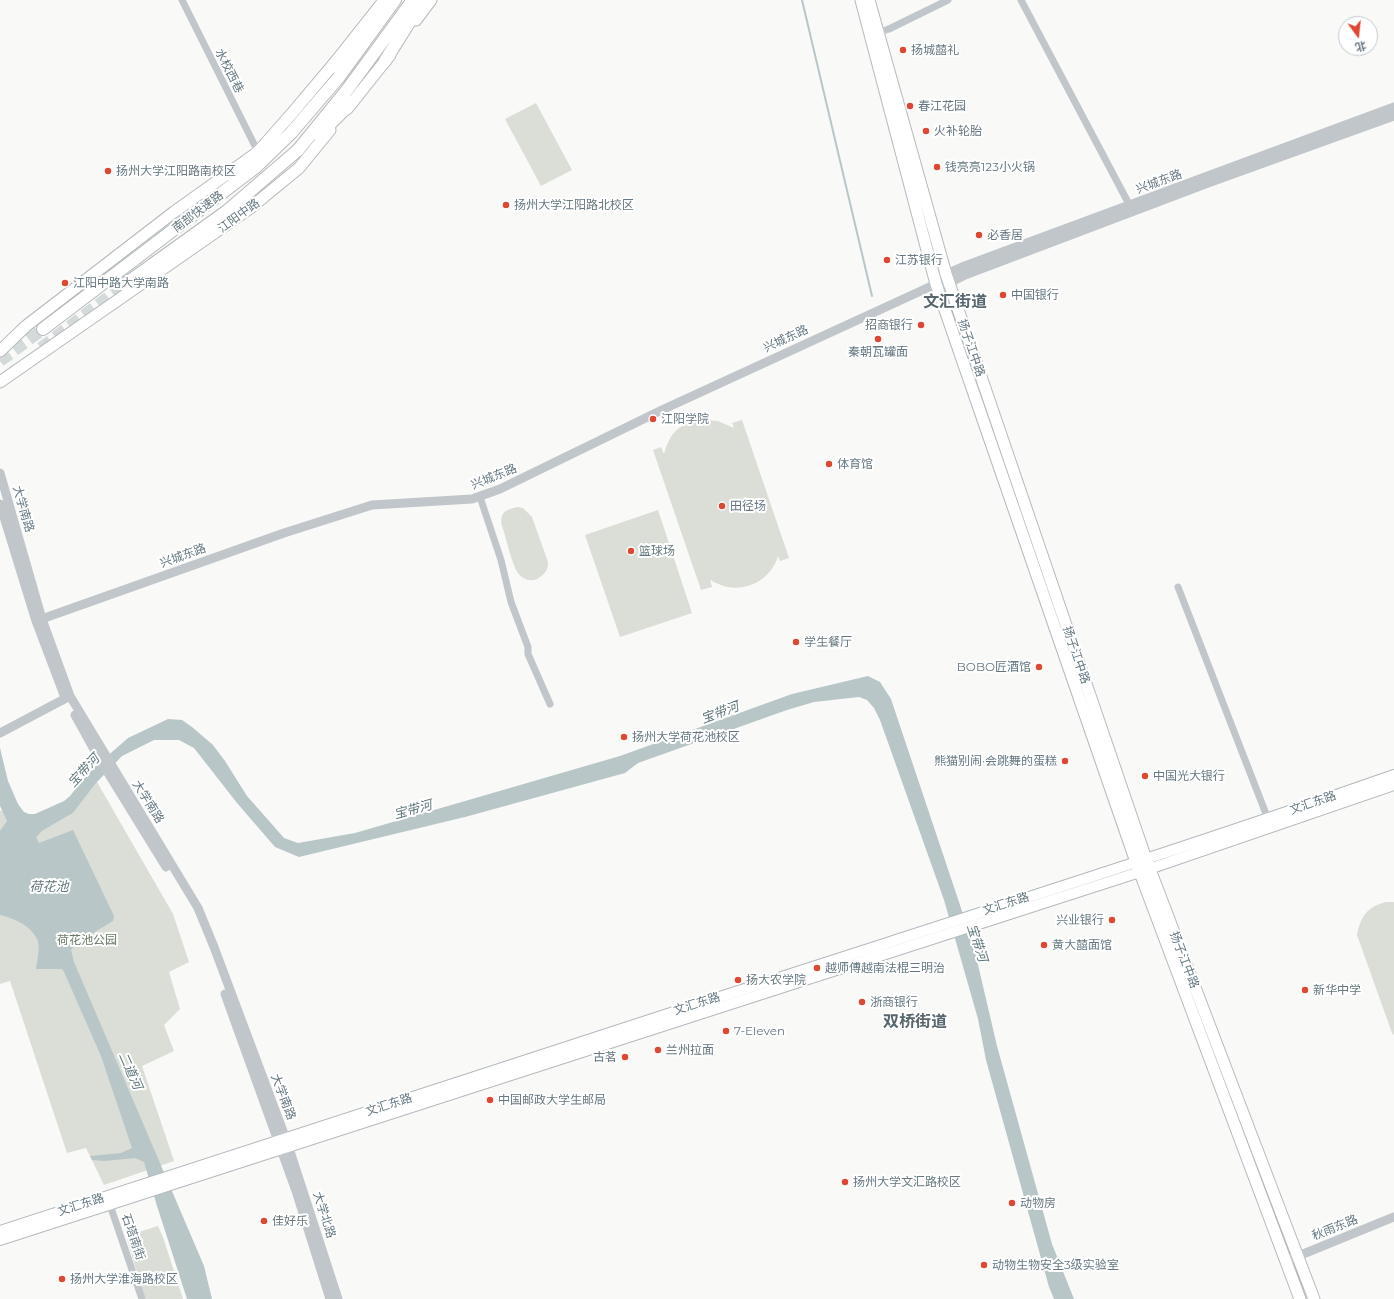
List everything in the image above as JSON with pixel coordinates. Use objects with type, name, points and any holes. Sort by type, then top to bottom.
[{"type":"highway","points":[[332,67],[383,0]]},
{"type":"highway","name":"南部快速路","points":[[42,329],[256,167],[291,133],[339,76],[395,0]]},
{"type":"highway","name":"南部快速路","points":[[124,285],[227,211],[298,150],[347,90],[413,0]]},
{"type":"highway","points":[[385,61],[423,0]]},
{"type":"highway","points":[[227,211],[254,194],[303,150],[352,102]]},
{"type":"highway","points":[[127,266],[146,246],[227,184],[258,152]]},
{"type":"main road","name":"江阳中路","points":[[0,382],[249,209],[299,168],[385,61],[431,0]]},
{"type":"main road","name":"扬子江中路","points":[[865,1],[936,284],[1143,866],[1300,1299]]},
{"type":"main road","name":"扬子江中路","points":[[874,34],[947,278],[1143,866],[1314,1299]]},
{"type":"main road","points":[[0,351],[26,326],[174,212],[258,152],[332,67]]},
{"type":"main road","name":"文汇东路","points":[[1143,866],[1268,819],[1394,775]]},
{"type":"main road","name":"文汇东路","points":[[0,1231],[147,1188],[924,936],[1143,866],[1271,828],[1394,784]]},
{"type":"main road","name":"文汇东路","points":[[0,1240],[110,1205],[147,1188]]},
{"type":"street","name":"水校西巷","points":[[182,0],[258,152]]},
{"type":"street","points":[[874,34],[948,0]]},
{"type":"street","points":[[1021,0],[1130,206]]},
{"type":"street","name":"兴城东路","points":[[39,620],[284,533],[372,505],[472,499],[480,497],[500,489],[664,409],[947,278],[1130,206],[1394,107]]},
{"type":"street","name":"兴城东路","points":[[947,278],[965,275],[1394,116]]},
{"type":"street","name":"大学南路","points":[[0,473],[39,620]]},
{"type":"street","points":[[480,497],[501,560],[511,602],[528,647],[528,654],[550,704]]},
{"type":"street","name":"大学南路","points":[[0,504],[39,620],[68,697],[102,758],[198,908],[214,947],[283,1144]]},
{"type":"street","points":[[1178,587],[1268,819]]},
{"type":"street","points":[[0,733],[68,697]]},
{"type":"street","name":"大学北路","points":[[283,1144],[330,1299]]},
{"type":"street","name":"大学北路","points":[[283,1144],[338,1299]]},
{"type":"street","name":"石塔南街","points":[[110,1205],[142,1299]]},
{"type":"street","name":"秋雨东路","points":[[1286,1261],[1394,1217]]},
{"type":"green space","points":[[536,103],[572,170],[541,186],[505,119]]},
{"type":"green space","name":"田径场","points":[[700,420],[718,421],[734,428],[732,423],[742,420],[789,558],[780,561],[778,556],[775,564],[766,576],[745,587],[728,587],[710,580],[712,587],[701,590],[653,450],[661,447],[664,454],[669,440],[676,431],[686,424]]},
{"type":"green space","points":[[518,507],[523,508],[532,517],[548,562],[545,572],[534,580],[525,579],[518,573],[511,558],[501,522],[504,512]]},
{"type":"green space","points":[[658,510],[692,613],[620,637],[585,535]]},
{"type":"green space","name":"荷花池公园","points":[[97,782],[173,914],[189,962],[169,972],[180,1009],[164,1025],[174,1051],[142,1066],[174,1161],[104,1185],[86,1148],[67,1153],[10,981],[0,984],[0,810],[42,831],[73,813]]},
{"type":"green space","points":[[1394,902],[1394,1035],[1357,935],[1366,913],[1379,904]]},
{"type":"green space","points":[[158,1226],[183,1299],[145,1299],[126,1236]]},
{"type":"water","name":"荷花池","points":[[868,676],[880,682],[891,699],[959,902],[975,952],[997,1046],[1052,1244],[1074,1299],[1054,1299],[1049,1287],[986,1060],[978,1019],[944,900],[880,720],[874,708],[867,700],[859,697],[814,702],[787,710],[638,763],[625,773],[465,817],[299,857],[275,847],[237,803],[194,748],[179,740],[154,740],[122,756],[97,782],[73,813],[42,831],[36,837],[39,843],[73,830],[114,916],[113,921],[78,942],[71,950],[74,962],[204,1266],[212,1299],[187,1299],[144,1162],[135,1158],[105,1161],[92,1160],[90,1156],[121,1153],[132,1148],[101,1056],[64,972],[62,969],[36,969],[39,947],[35,935],[22,924],[11,918],[0,915],[0,831],[7,821],[0,806],[0,748],[8,781],[18,804],[24,812],[35,814],[64,801],[70,796],[88,773],[128,738],[168,719],[182,720],[213,745],[247,796],[284,838],[298,843],[355,833],[620,756],[792,694]]},
{"type":"waterway","points":[[802,0],[872,296]]},
{"type":"tunnel","points":[[41,348],[124,285]]},
{"type":"tunnel","points":[[0,361],[43,329]]},
{"type":"place","name":"扬城囍礼","points":[[903,50]]},
{"type":"place","name":"春江花园","points":[[910,106]]},
{"type":"place","name":"火补轮胎","points":[[926,131]]},
{"type":"place","name":"钱亮亮123小火锅","points":[[937,167]]},
{"type":"place","name":"扬州大学江阳路南校区","points":[[108,171]]},
{"type":"place","name":"扬州大学江阳路北校区","points":[[506,205]]},
{"type":"place","name":"必香居","points":[[979,235]]},
{"type":"place","name":"江苏银行","points":[[887,260]]},
{"type":"place","name":"江阳中路大学南路","points":[[65,283]]},
{"type":"place","name":"中国银行","points":[[1003,295]]},
{"type":"place","name":"招商银行","points":[[921,325]]},
{"type":"place","name":"秦朝瓦罐面","points":[[878,339]]},
{"type":"place","name":"江阳学院","points":[[653,419]]},
{"type":"place","name":"体育馆","points":[[829,464]]},
{"type":"place","name":"田径场","points":[[722,506]]},
{"type":"place","name":"篮球场","points":[[631,551]]},
{"type":"place","name":"学生餐厅","points":[[796,642]]},
{"type":"place","name":"BOBO匠酒馆","points":[[1039,667]]},
{"type":"place","name":"扬州大学荷花池校区","points":[[624,737]]},
{"type":"place","name":"熊猫别闹·会跳舞的蛋糕","points":[[1065,761]]},
{"type":"place","name":"中国光大银行","points":[[1145,776]]},
{"type":"place","name":"兴业银行","points":[[1112,920]]},
{"type":"place","name":"黄大囍面馆","points":[[1044,945]]},
{"type":"place","name":"越师傅越南法棍三明治","points":[[817,968]]},
{"type":"place","name":"扬大农学院","points":[[738,980]]},
{"type":"place","name":"新华中学","points":[[1305,990]]},
{"type":"place","name":"浙商银行","points":[[862,1002]]},
{"type":"place","name":"7-Eleven","points":[[726,1031]]},
{"type":"place","name":"兰州拉面","points":[[658,1050]]},
{"type":"place","name":"古茗","points":[[625,1057]]},
{"type":"place","name":"中国邮政大学生邮局","points":[[490,1100]]},
{"type":"place","name":"扬州大学文汇路校区","points":[[845,1182]]},
{"type":"place","name":"动物房","points":[[1012,1203]]},
{"type":"place","name":"佳好乐","points":[[264,1221]]},
{"type":"place","name":"动物生物安全3级实验室","points":[[984,1265]]},
{"type":"place","name":"扬州大学淮海路校区","points":[[62,1279]]},
{"type":"district","name":"文汇街道","points":[[955,302]]},
{"type":"district","name":"双桥街道","points":[[915,1022]]},
{"type":"water label","name":"宝带河","points":[[720,713]]},
{"type":"water label","name":"宝带河","points":[[84,771]]},
{"type":"water label","name":"宝带河","points":[[413,810]]},
{"type":"water label","name":"宝带河","points":[[977,943]]},
{"type":"water label","name":"二道河","points":[[130,1071]]}]
